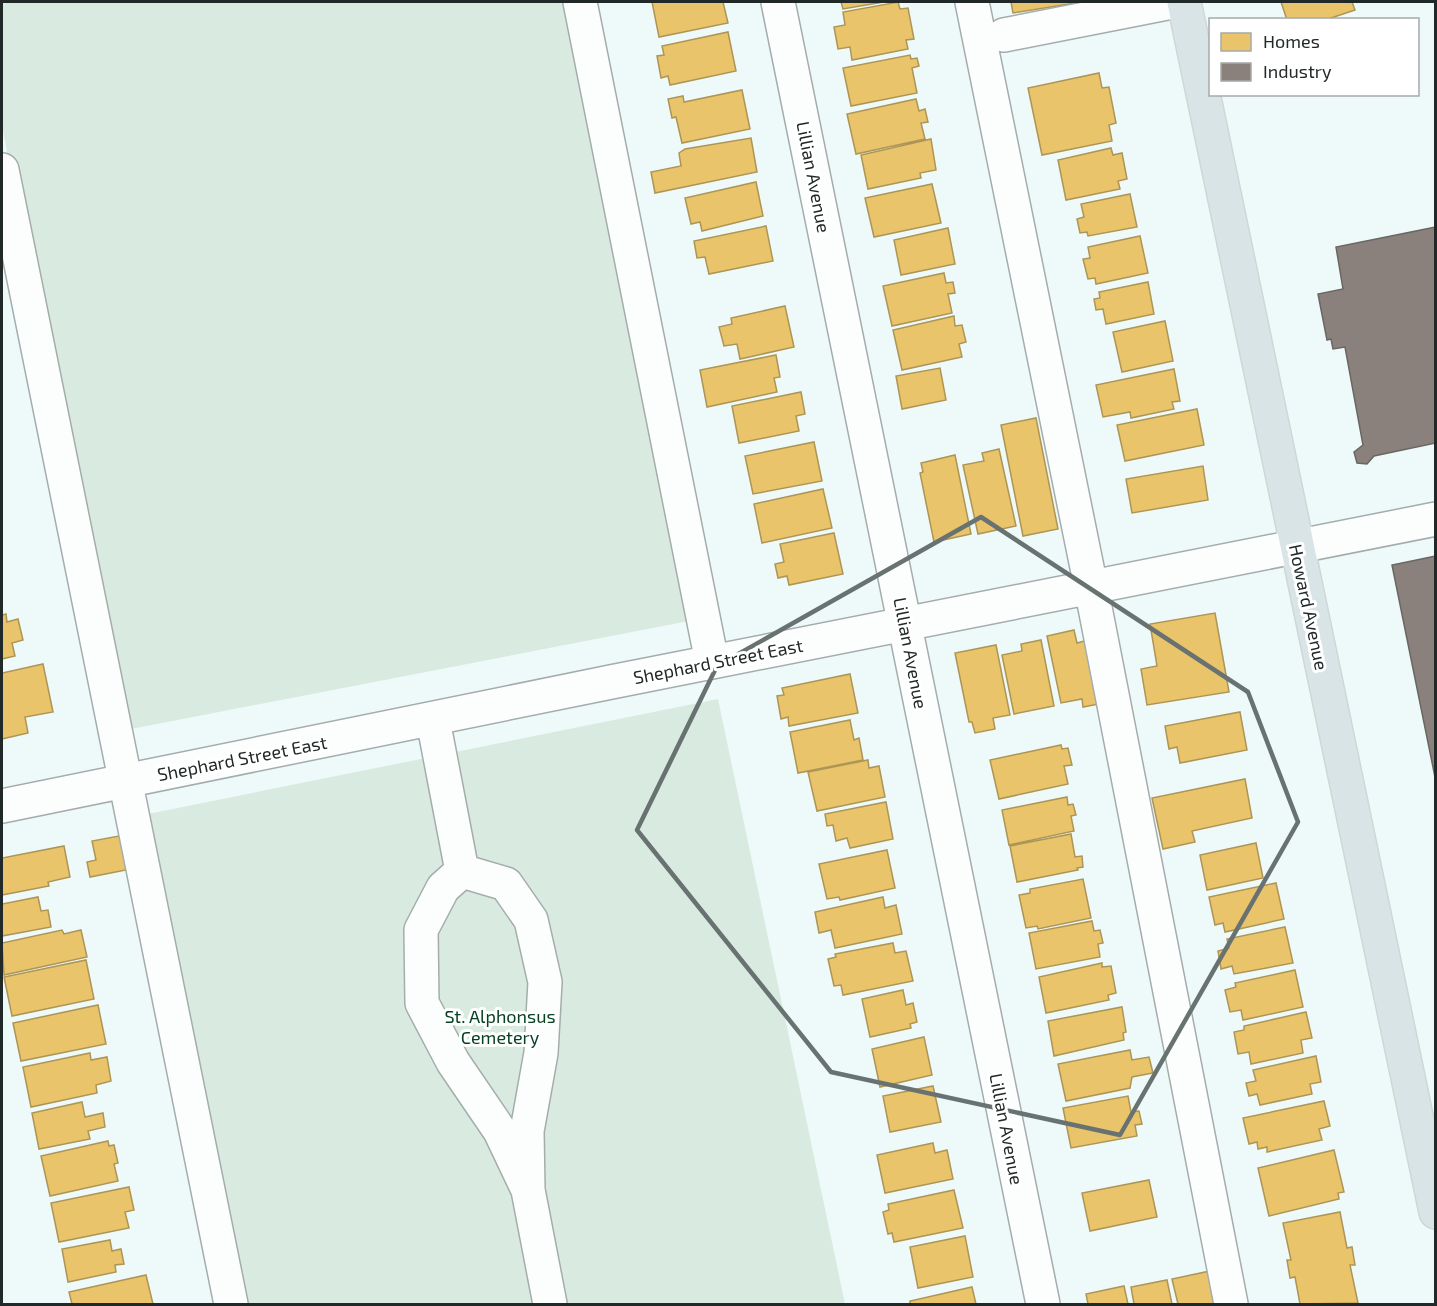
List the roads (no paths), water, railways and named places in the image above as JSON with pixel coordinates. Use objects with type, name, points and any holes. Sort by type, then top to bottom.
[{"type":"main road","name":"Howard Avenue","points":[[1184,2],[1436,1212]]},
{"type":"street","points":[[580,2],[712,662]]},
{"type":"street","name":"Lillian Avenue","points":[[778,2],[1043,1305]]},
{"type":"street","points":[[972,2],[1091,587],[1232,1305]]},
{"type":"street","points":[[1004,35],[1172,2]]},
{"type":"street","points":[[2,170],[231,1305]]},
{"type":"street","name":"Shephard Street East","points":[[2,806],[712,662],[905,626],[1436,519]]},
{"type":"street","points":[[433,720],[462,871]]},
{"type":"street","points":[[462,871],[506,884],[531,920],[545,982],[541,1053],[527,1131],[528,1190],[550,1305]]},
{"type":"street","points":[[462,871],[443,888],[421,930],[422,1003],[453,1062],[500,1131],[528,1190]]},
{"type":"park label","name":"St. Alphonsus Cemetery","points":[[500,1026]]}]
